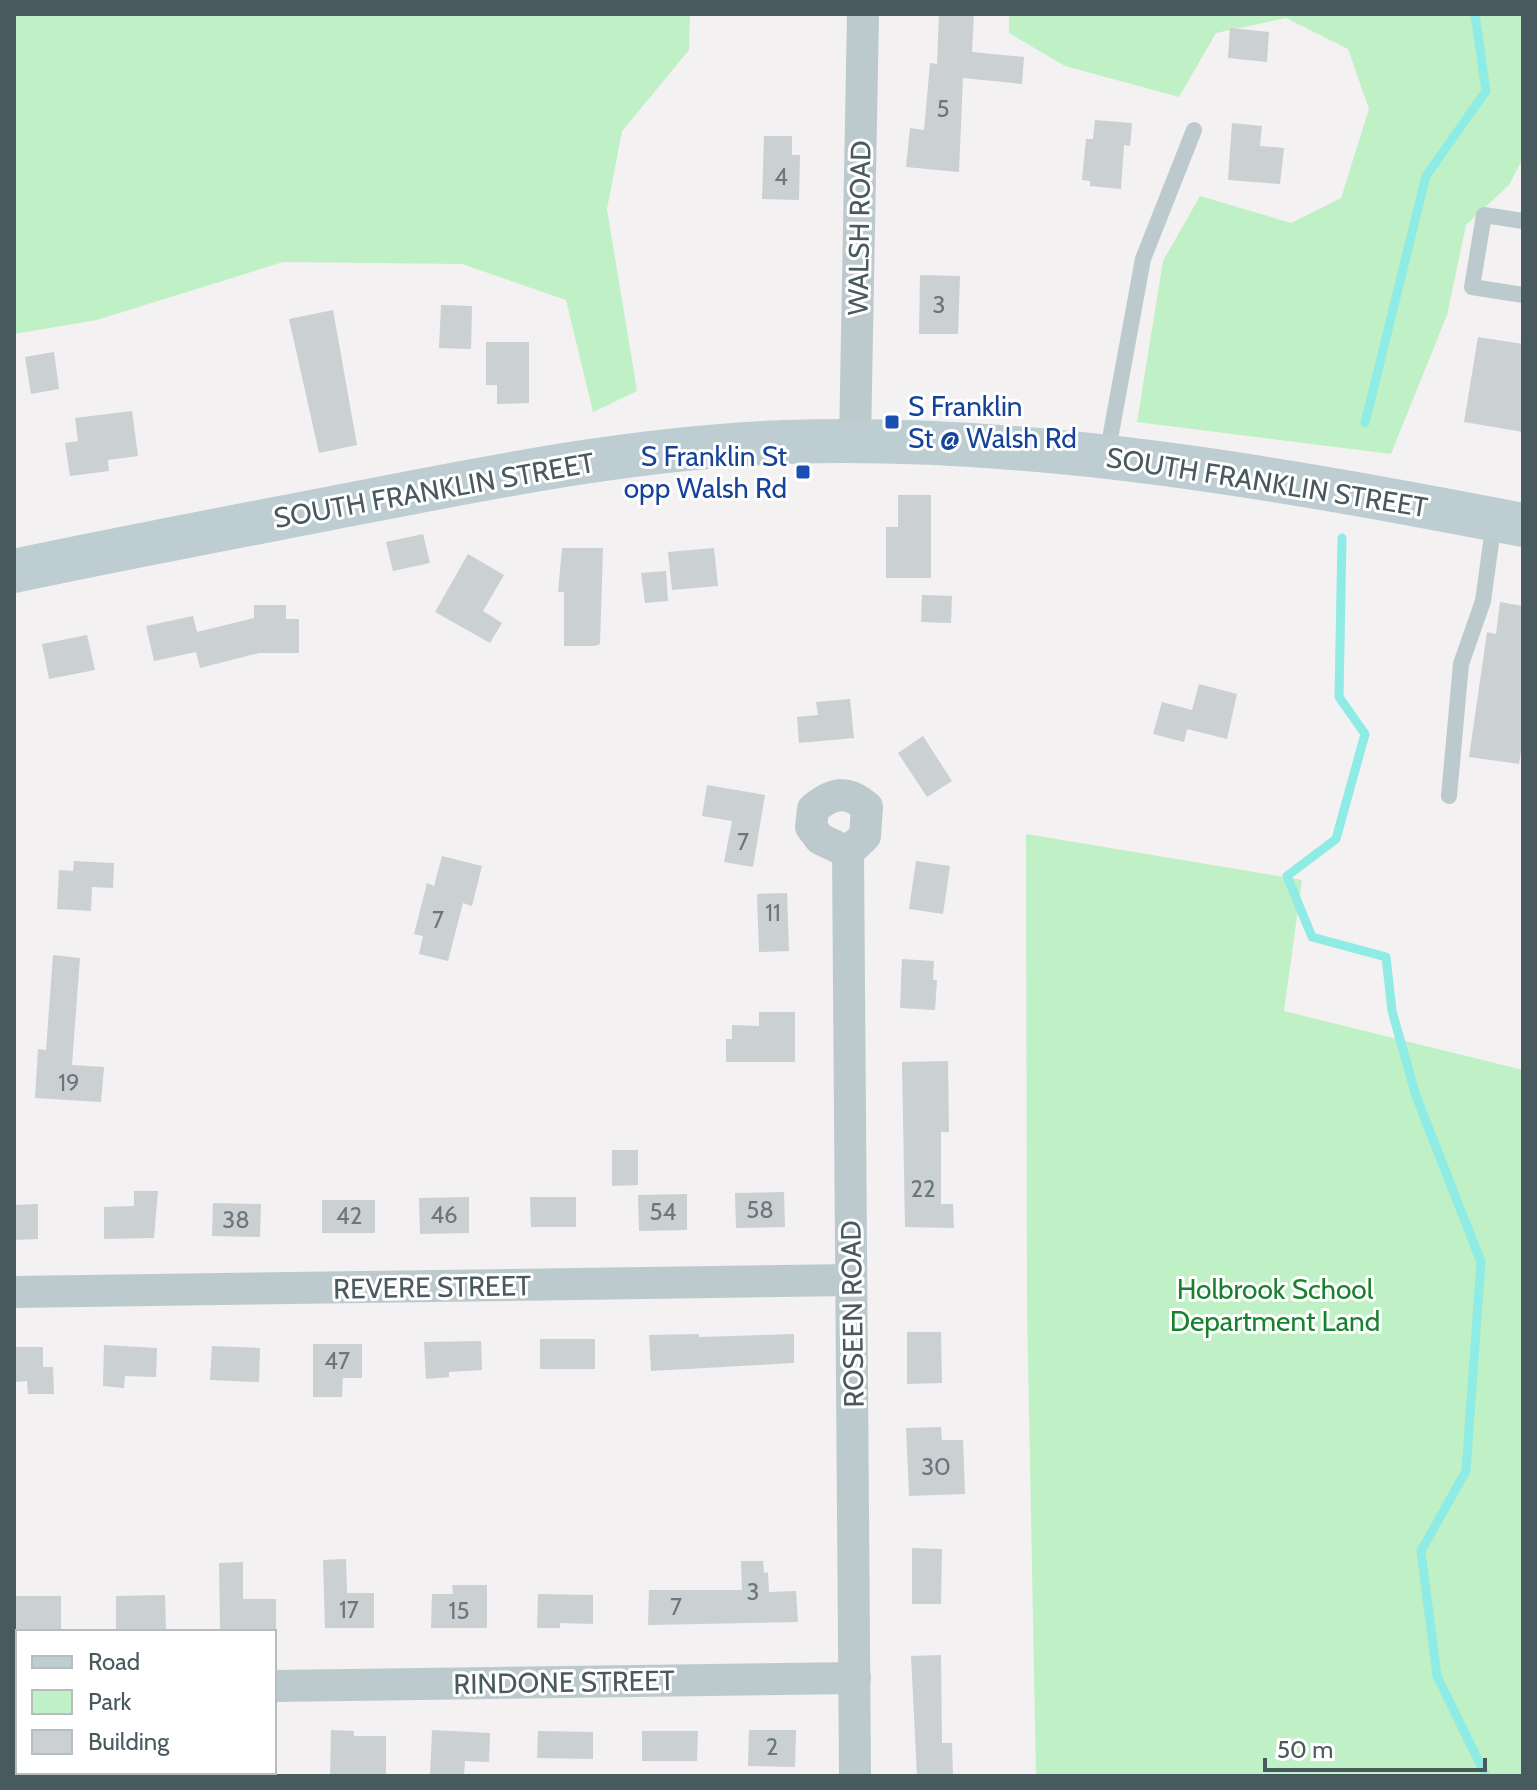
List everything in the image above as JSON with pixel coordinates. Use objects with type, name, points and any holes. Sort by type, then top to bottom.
[{"type":"main road","name":"SOUTH FRANKLIN STREET","points":[[14,571],[457,484],[614,457],[750,444],[855,441],[975,445],[1107,456],[1283,479],[1509,522]]},
{"type":"street","name":"WALSH ROAD","points":[[855,441],[863,14]]},
{"type":"street","name":"ROSEEN ROAD","points":[[848,852],[850,1280],[854,1294],[855,1776]]},
{"type":"street","name":"REVERE STREET","points":[[14,1292],[850,1280]]},
{"type":"street","name":"RINDONE STREET","points":[[276,1686],[855,1678]]},
{"type":"lane","points":[[1107,456],[1143,259],[1194,130]]},
{"type":"lane","points":[[1523,221],[1484,215],[1472,287],[1523,295]]},
{"type":"lane","points":[[1449,796],[1461,664],[1509,522]]},
{"type":"green space","points":[[14,14],[690,14],[689,50],[622,131],[607,209],[637,391],[593,412],[566,300],[462,264],[283,262],[97,320],[14,334]]},
{"type":"green space","points":[[1009,14],[1523,14],[1523,158],[1509,185],[1466,225],[1447,315],[1391,454],[1137,422],[1163,261],[1200,196],[1291,223],[1341,198],[1369,109],[1348,49],[1286,18],[1216,33],[1179,97],[1065,66],[1009,33]]},
{"type":"green space","name":"Holbrook School Department Land","points":[[1026,834],[1302,880],[1284,1011],[1523,1070],[1523,1776],[1036,1776],[1027,1307]]},
{"type":"building","points":[[939,14],[974,14],[972,52],[1024,57],[1022,84],[963,78],[959,172],[906,167],[910,128],[924,130],[930,63],[937,64]]},
{"type":"building","points":[[1230,28],[1269,32],[1267,62],[1228,58]]},
{"type":"building","points":[[1095,120],[1132,123],[1130,146],[1124,145],[1121,189],[1090,186],[1090,181],[1082,180],[1086,139],[1093,139]]},
{"type":"building","points":[[1232,123],[1262,126],[1260,146],[1284,148],[1280,184],[1228,180]]},
{"type":"building","points":[[764,136],[792,136],[792,155],[800,155],[799,200],[762,199]]},
{"type":"building","points":[[920,275],[960,276],[958,334],[919,334]]},
{"type":"building","points":[[441,305],[472,306],[471,349],[439,348]]},
{"type":"building","points":[[333,310],[357,445],[319,453],[289,319]]},
{"type":"building","points":[[1478,337],[1523,344],[1523,432],[1464,422]]},
{"type":"building","points":[[486,342],[529,342],[529,403],[497,404],[497,385],[486,385]]},
{"type":"building","points":[[54,352],[59,389],[31,394],[25,357]]},
{"type":"building","points":[[132,411],[138,456],[108,460],[109,471],[70,476],[65,443],[78,441],[75,418]]},
{"type":"building","points":[[898,495],[931,495],[931,578],[886,578],[886,527],[898,527]]},
{"type":"building","points":[[423,534],[430,563],[393,571],[386,542]]},
{"type":"building","points":[[562,548],[603,548],[600,644],[595,646],[564,646],[564,592],[558,592]]},
{"type":"building","points":[[714,548],[718,586],[672,590],[668,552]]},
{"type":"building","points":[[468,554],[504,575],[483,611],[502,623],[490,643],[435,612]]},
{"type":"building","points":[[666,571],[668,601],[645,603],[641,573]]},
{"type":"building","points":[[922,595],[952,596],[951,623],[921,622]]},
{"type":"building","points":[[1500,602],[1523,606],[1523,737],[1519,764],[1469,757],[1487,632],[1496,634]]},
{"type":"building","points":[[254,605],[286,605],[286,619],[299,619],[299,653],[259,653],[200,668],[196,652],[154,661],[146,626],[193,616],[197,632],[254,618]]},
{"type":"building","points":[[87,635],[95,670],[49,679],[42,644]]},
{"type":"building","points":[[1199,684],[1237,694],[1227,739],[1187,729],[1184,742],[1153,734],[1162,702],[1192,710]]},
{"type":"building","points":[[850,699],[854,738],[799,743],[797,717],[818,715],[816,702]]},
{"type":"building","points":[[923,736],[952,781],[927,797],[898,753]]},
{"type":"building","points":[[707,785],[765,795],[753,867],[724,862],[732,821],[702,816]]},
{"type":"building","points":[[442,856],[482,866],[472,906],[463,903],[448,961],[419,954],[423,936],[414,934],[427,883],[434,886]]},
{"type":"building","points":[[74,861],[114,863],[113,888],[92,887],[91,911],[57,909],[59,870],[73,871]]},
{"type":"building","points":[[916,861],[950,866],[943,914],[909,909]]},
{"type":"building","points":[[787,893],[789,951],[759,952],[757,894]]},
{"type":"building","points":[[53,955],[80,958],[72,1065],[104,1067],[101,1102],[35,1098],[38,1049],[46,1050]]},
{"type":"building","points":[[902,959],[934,961],[933,980],[937,980],[935,1010],[900,1008]]},
{"type":"building","points":[[759,1012],[795,1012],[795,1062],[726,1062],[726,1039],[732,1039],[732,1025],[759,1026]]},
{"type":"building","points":[[948,1061],[949,1132],[941,1132],[941,1204],[953,1204],[954,1228],[905,1227],[902,1062]]},
{"type":"building","points":[[612,1150],[638,1150],[638,1185],[612,1186]]},
{"type":"building","points":[[134,1191],[158,1191],[154,1238],[104,1239],[104,1207],[134,1206]]},
{"type":"building","points":[[784,1192],[785,1227],[736,1228],[735,1193]]},
{"type":"building","points":[[687,1194],[687,1230],[639,1231],[638,1195]]},
{"type":"building","points":[[469,1197],[469,1233],[420,1234],[419,1198]]},
{"type":"building","points":[[530,1197],[576,1197],[576,1227],[531,1227]]},
{"type":"building","points":[[322,1200],[375,1200],[375,1233],[322,1233]]},
{"type":"building","points":[[213,1203],[261,1204],[260,1237],[212,1236]]},
{"type":"building","points":[[38,1204],[38,1239],[14,1240],[14,1205]]},
{"type":"building","points":[[907,1332],[941,1332],[942,1383],[907,1384]]},
{"type":"building","points":[[699,1334],[699,1337],[794,1334],[794,1363],[651,1371],[649,1335]]},
{"type":"building","points":[[540,1339],[595,1339],[595,1369],[540,1369]]},
{"type":"building","points":[[481,1341],[482,1370],[449,1372],[449,1377],[426,1379],[424,1342]]},
{"type":"building","points":[[313,1344],[362,1344],[362,1378],[343,1378],[342,1397],[313,1397]]},
{"type":"building","points":[[104,1345],[157,1348],[156,1377],[125,1376],[124,1388],[103,1386]]},
{"type":"building","points":[[212,1346],[260,1348],[259,1382],[210,1380]]},
{"type":"building","points":[[14,1347],[43,1347],[43,1367],[53,1367],[54,1394],[28,1394],[27,1381],[14,1382]]},
{"type":"building","points":[[941,1427],[942,1440],[963,1440],[965,1494],[909,1496],[906,1428]]},
{"type":"building","points":[[912,1548],[942,1549],[941,1604],[912,1604]]},
{"type":"building","points":[[346,1559],[347,1593],[374,1593],[374,1628],[325,1628],[323,1560]]},
{"type":"building","points":[[741,1561],[763,1561],[764,1573],[768,1572],[769,1592],[796,1591],[798,1622],[648,1625],[649,1590],[742,1590]]},
{"type":"building","points":[[243,1562],[243,1599],[276,1599],[276,1629],[220,1630],[219,1563]]},
{"type":"building","points":[[452,1585],[487,1585],[487,1628],[431,1628],[432,1594],[453,1594]]},
{"type":"building","points":[[538,1594],[593,1595],[593,1624],[560,1623],[560,1628],[537,1628]]},
{"type":"building","points":[[165,1595],[166,1630],[116,1630],[116,1596]]},
{"type":"building","points":[[14,1596],[61,1596],[61,1630],[14,1631]]},
{"type":"building","points":[[941,1655],[942,1743],[952,1743],[953,1776],[917,1776],[911,1656]]},
{"type":"building","points":[[331,1730],[354,1731],[354,1736],[386,1736],[386,1776],[330,1776]]},
{"type":"building","points":[[432,1730],[490,1733],[489,1762],[465,1761],[464,1776],[430,1776]]},
{"type":"building","points":[[749,1730],[796,1730],[795,1767],[748,1766]]},
{"type":"building","points":[[538,1731],[593,1732],[593,1759],[537,1758]]},
{"type":"building","points":[[642,1731],[698,1731],[697,1761],[642,1761]]},
{"type":"waterway","points":[[1365,423],[1426,176],[1486,91],[1475,14]]},
{"type":"waterway","points":[[1342,538],[1339,697],[1365,734],[1336,839],[1287,876],[1312,937],[1386,957],[1392,1011],[1416,1096],[1481,1262],[1466,1471],[1421,1551],[1437,1676],[1486,1776]]},
{"type":"place","name":"S Franklin St @ Walsh Rd","points":[[892,422]]},
{"type":"place","name":"S Franklin St opp Walsh Rd","points":[[803,472]]}]
